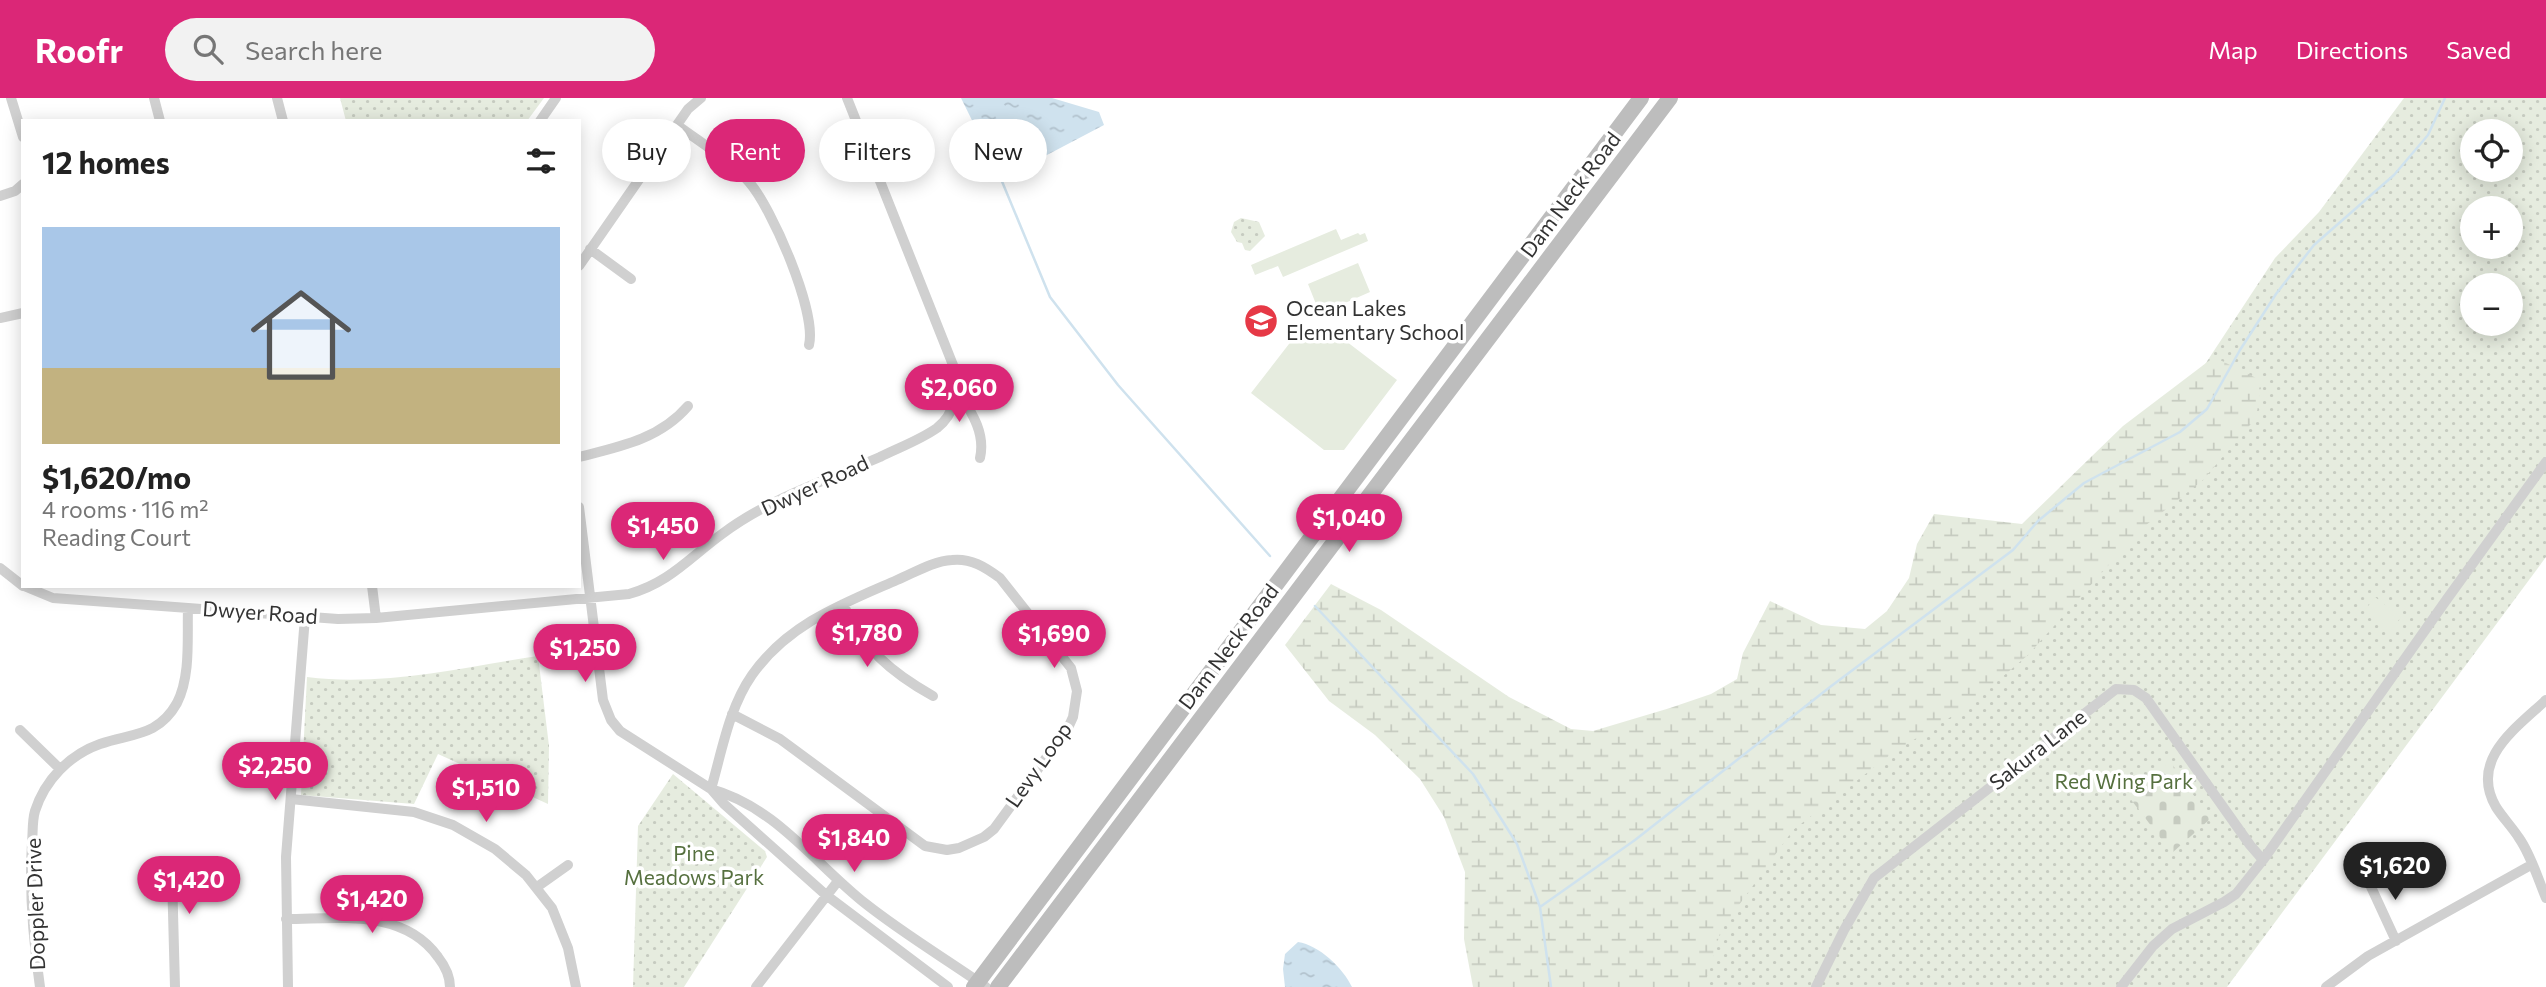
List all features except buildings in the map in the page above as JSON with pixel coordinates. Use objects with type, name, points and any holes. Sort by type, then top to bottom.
[{"type":"main road","name":"Dam Neck Road","points":[[979,985],[1641,98]]},
{"type":"main road","name":"Dam Neck Road","points":[[998,987],[1670,98]]},
{"type":"main road","points":[[1464,335],[1481,349]]},
{"type":"street","points":[[11,98],[21,130]]},
{"type":"street","points":[[154,98],[159,119]]},
{"type":"street","points":[[277,98],[282,119]]},
{"type":"street","points":[[541,119],[556,98]]},
{"type":"street","points":[[681,119],[701,98]]},
{"type":"street","points":[[847,98],[955,370],[957,389],[979,431],[982,442],[980,458]]},
{"type":"street","points":[[691,135],[735,168],[748,180],[764,202],[789,260],[810,320],[809,345]]},
{"type":"street","points":[[581,262],[637,182]]},
{"type":"street","points":[[0,196],[21,186]]},
{"type":"street","points":[[590,249],[631,279]]},
{"type":"street","points":[[0,318],[21,313]]},
{"type":"street","name":"Dwyer Road","points":[[28,588],[53,598],[305,617],[376,618],[629,594],[673,575],[722,533],[757,512],[903,446],[936,428],[950,412],[957,389]]},
{"type":"street","points":[[581,456],[643,439],[673,422],[688,406]]},
{"type":"street","points":[[2121,987],[2153,946],[2172,929],[2236,894],[2546,463]]},
{"type":"street","points":[[581,522],[603,700],[611,720],[626,736],[711,789],[724,804],[826,895],[948,987]]},
{"type":"street","name":"Levy Loop","points":[[711,789],[732,714],[751,677],[777,646],[813,619],[940,562],[970,561],[1000,578],[1066,659],[1077,691],[1073,717],[1068,728],[994,829],[984,837],[947,850],[925,846],[780,738],[732,714]]},
{"type":"street","name":"Dwyer Road","points":[[0,568],[21,584]]},
{"type":"street","points":[[372,588],[376,618]]},
{"type":"street","points":[[843,604],[860,637],[872,652],[903,679],[933,696]]},
{"type":"street","name":"Doppler Drive","points":[[40,987],[31,886],[34,813],[49,782],[73,758],[98,744],[151,729],[170,713],[182,691],[185,676],[188,608]]},
{"type":"street","points":[[288,987],[286,856],[305,617]]},
{"type":"street","name":"Sakura Lane","points":[[1816,987],[1874,878],[2116,689],[2134,690],[2146,698],[2249,845],[2263,860]]},
{"type":"street","points":[[2546,700],[2503,740],[2488,769],[2488,788],[2496,807],[2521,840],[2546,898]]},
{"type":"street","points":[[20,730],[60,769]]},
{"type":"street","points":[[711,789],[727,793],[765,813],[867,905],[979,985]]},
{"type":"street","points":[[291,799],[398,810],[434,818],[495,849],[537,887],[559,924],[568,948],[576,987]]},
{"type":"street","points":[[161,860],[172,875],[175,987]]},
{"type":"street","points":[[537,887],[568,864]]},
{"type":"street","points":[[2326,987],[2368,956],[2531,865]]},
{"type":"street","points":[[2366,876],[2396,941]]},
{"type":"street","points":[[756,987],[838,881]]},
{"type":"street","points":[[286,919],[374,919],[398,926],[414,934],[436,954],[450,979],[450,987]]},
{"type":"green space","points":[[340,98],[544,98],[528,119],[345,119]]},
{"type":"green space","name":"Red Wing Park","points":[[2404,98],[2546,98],[2546,557],[2227,987],[1621,987],[2173,413],[2275,258],[2319,212]]},
{"type":"green space","points":[[1241,218],[1259,222],[1265,236],[1250,251],[1237,242],[1231,232],[1234,222]]},
{"type":"green space","points":[[1336,229],[1341,240],[1365,233],[1368,241],[1283,277],[1278,266],[1255,275],[1251,265]]},
{"type":"green space","points":[[1358,263],[1370,292],[1320,314],[1308,284]]},
{"type":"green space","points":[[1299,331],[1334,332],[1397,380],[1344,450],[1324,450],[1251,393]]},
{"type":"green space","points":[[2214,357],[2262,381],[2256,418],[2202,481],[2141,529],[2028,655],[1967,707],[1894,752],[1793,830],[1721,930],[1704,987],[1473,987],[1464,939],[1465,872],[1444,817],[1420,779],[1375,735],[1329,701],[1285,645],[1331,584],[1381,610],[1509,697],[1571,729],[1593,731],[1670,708],[1711,694],[1737,679],[1743,653],[1770,601],[1821,625],[1865,629],[1887,611],[1909,578],[1917,544],[1934,514],[2022,524],[2123,426]]},
{"type":"green space","points":[[2375,597],[2401,617],[2391,630],[2365,610]]},
{"type":"green space","points":[[538,656],[549,746],[548,804],[438,754],[414,804],[301,795],[307,677],[394,678]]},
{"type":"green space","points":[[2170,761],[2210,819],[2172,853],[2129,797]]},
{"type":"green space","name":"Pine Meadows Park","points":[[673,774],[765,851],[767,857],[684,987],[633,987],[638,826]]},
{"type":"water","points":[[961,98],[1052,98],[1099,112],[1104,125],[1047,155],[1047,119],[971,119]]},
{"type":"water","points":[[1298,942],[1330,958],[1352,987],[1285,987],[1285,954]]},
{"type":"waterway","points":[[1540,907],[1635,840],[1830,687],[2013,550],[2038,521],[2084,483],[2180,432],[2207,409],[2276,294],[2314,245],[2394,175],[2428,135],[2445,98]]},
{"type":"waterway","points":[[1002,182],[1050,297],[1118,385],[1270,556]]},
{"type":"waterway","points":[[1315,606],[1473,774],[1517,844],[1540,907],[1551,987]]},
{"type":"place","name":"Ocean Lakes Elementary School","points":[[1261,321]]}]
